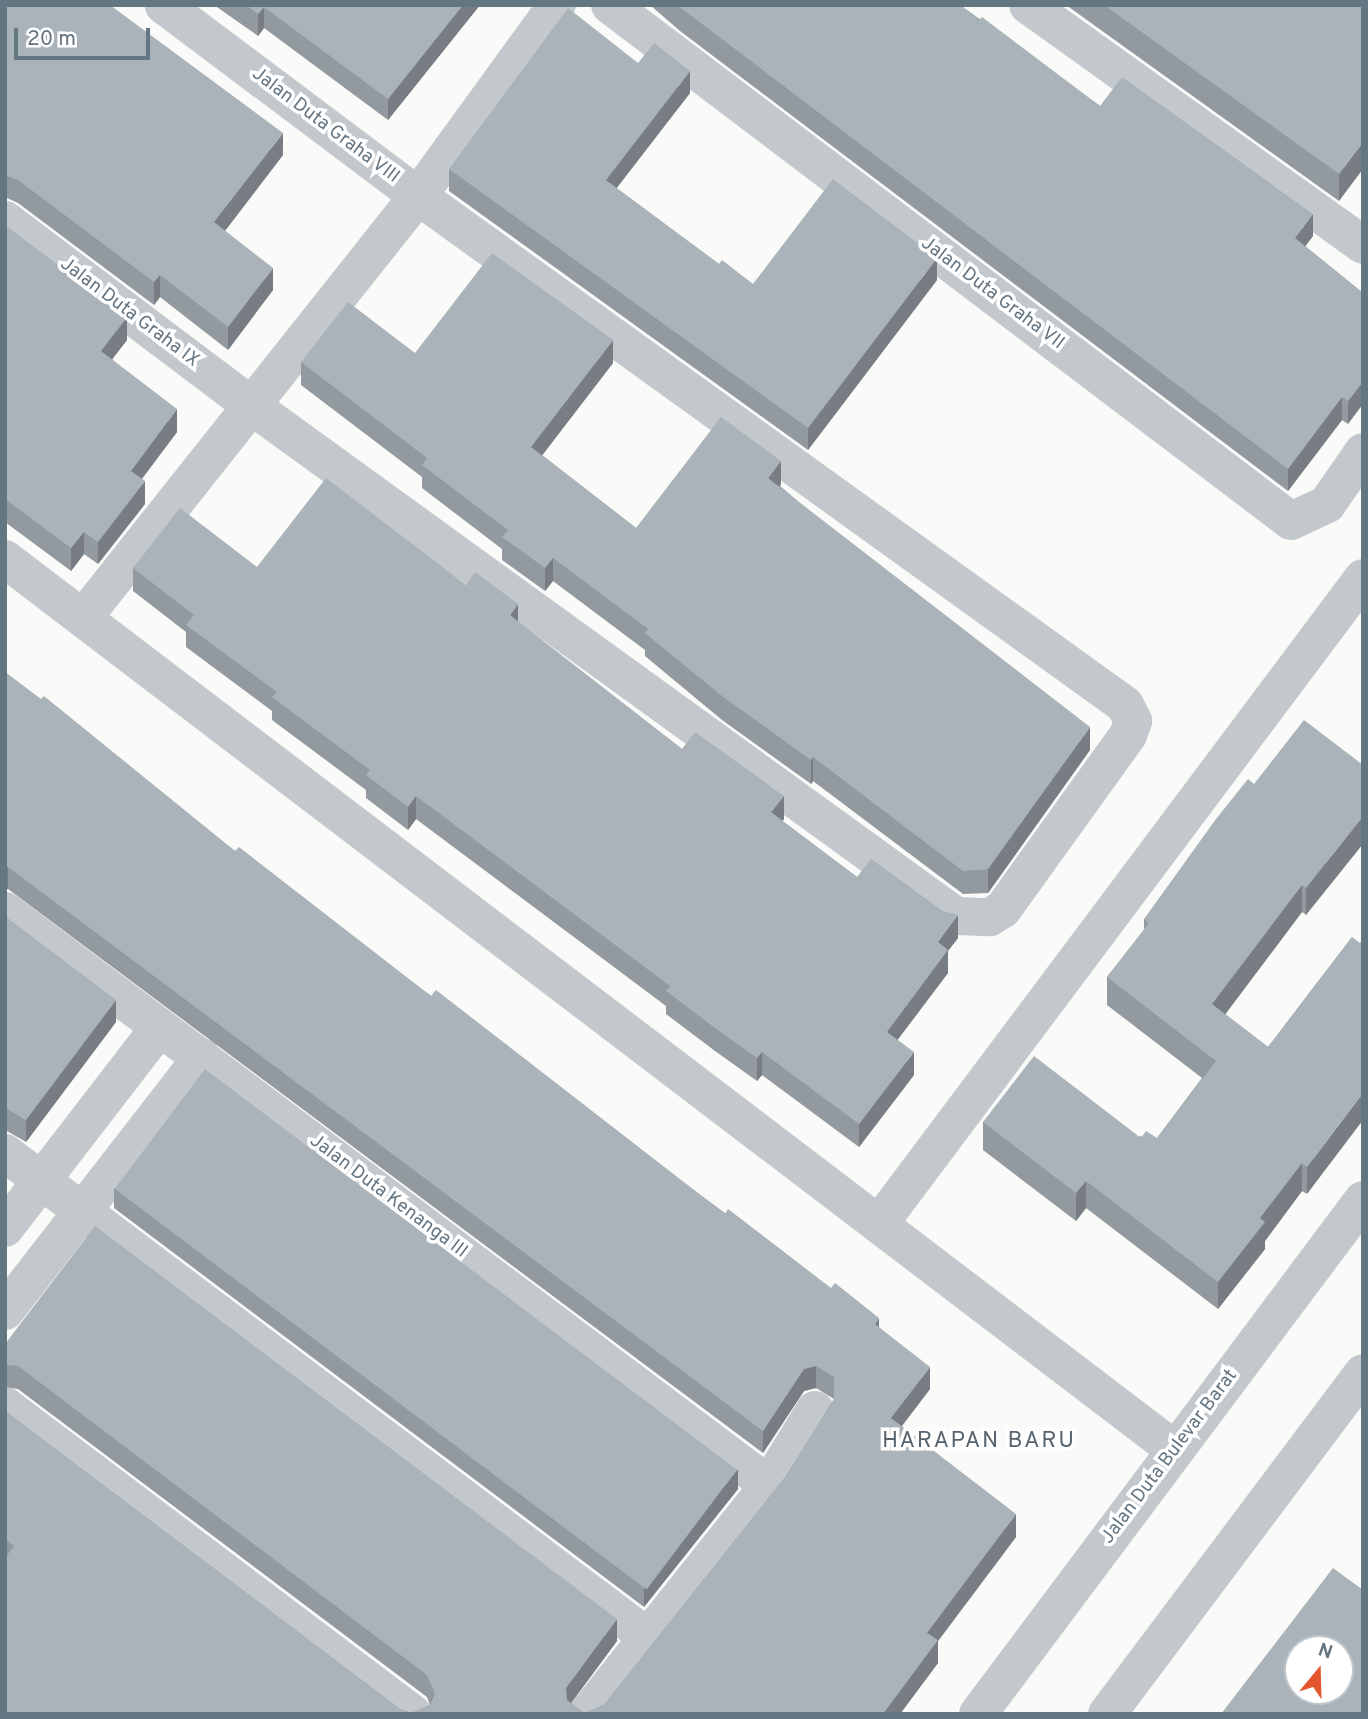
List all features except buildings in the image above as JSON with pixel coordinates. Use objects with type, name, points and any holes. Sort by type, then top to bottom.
[{"type":"street","name":"Jalan Duta Graha VIII","points":[[164,5],[418,196],[1125,705],[1133,721],[1128,735],[1003,909],[990,917],[956,916],[253,407]]},
{"type":"street","points":[[83,618],[418,196],[557,5]]},
{"type":"street","name":"Jalan Duta Graha VII","points":[[611,5],[1291,521],[1327,504],[1363,452]]},
{"type":"street","points":[[1028,5],[1363,245]]},
{"type":"street","name":"Jalan Duta Graha IX","points":[[5,219],[253,407]]},
{"type":"street","points":[[5,559],[1175,1450]]},
{"type":"street","points":[[878,1224],[1363,578]]},
{"type":"street","name":"Jalan Duta Kenanga III","points":[[5,911],[769,1485]]},
{"type":"street","points":[[5,1228],[159,1028]]},
{"type":"street","points":[[5,1311],[202,1057]]},
{"type":"street","points":[[5,1153],[645,1635]]},
{"type":"street","name":"Jalan Duta Bulevar Barat","points":[[978,1714],[1363,1200]]},
{"type":"street","points":[[1107,1714],[1363,1373]]},
{"type":"street","points":[[5,1406],[413,1714]]},
{"type":"street","points":[[587,1714],[645,1635],[769,1485],[815,1410]]},
{"type":"district","name":"HARAPAN BARU","points":[[979,1442]]}]
